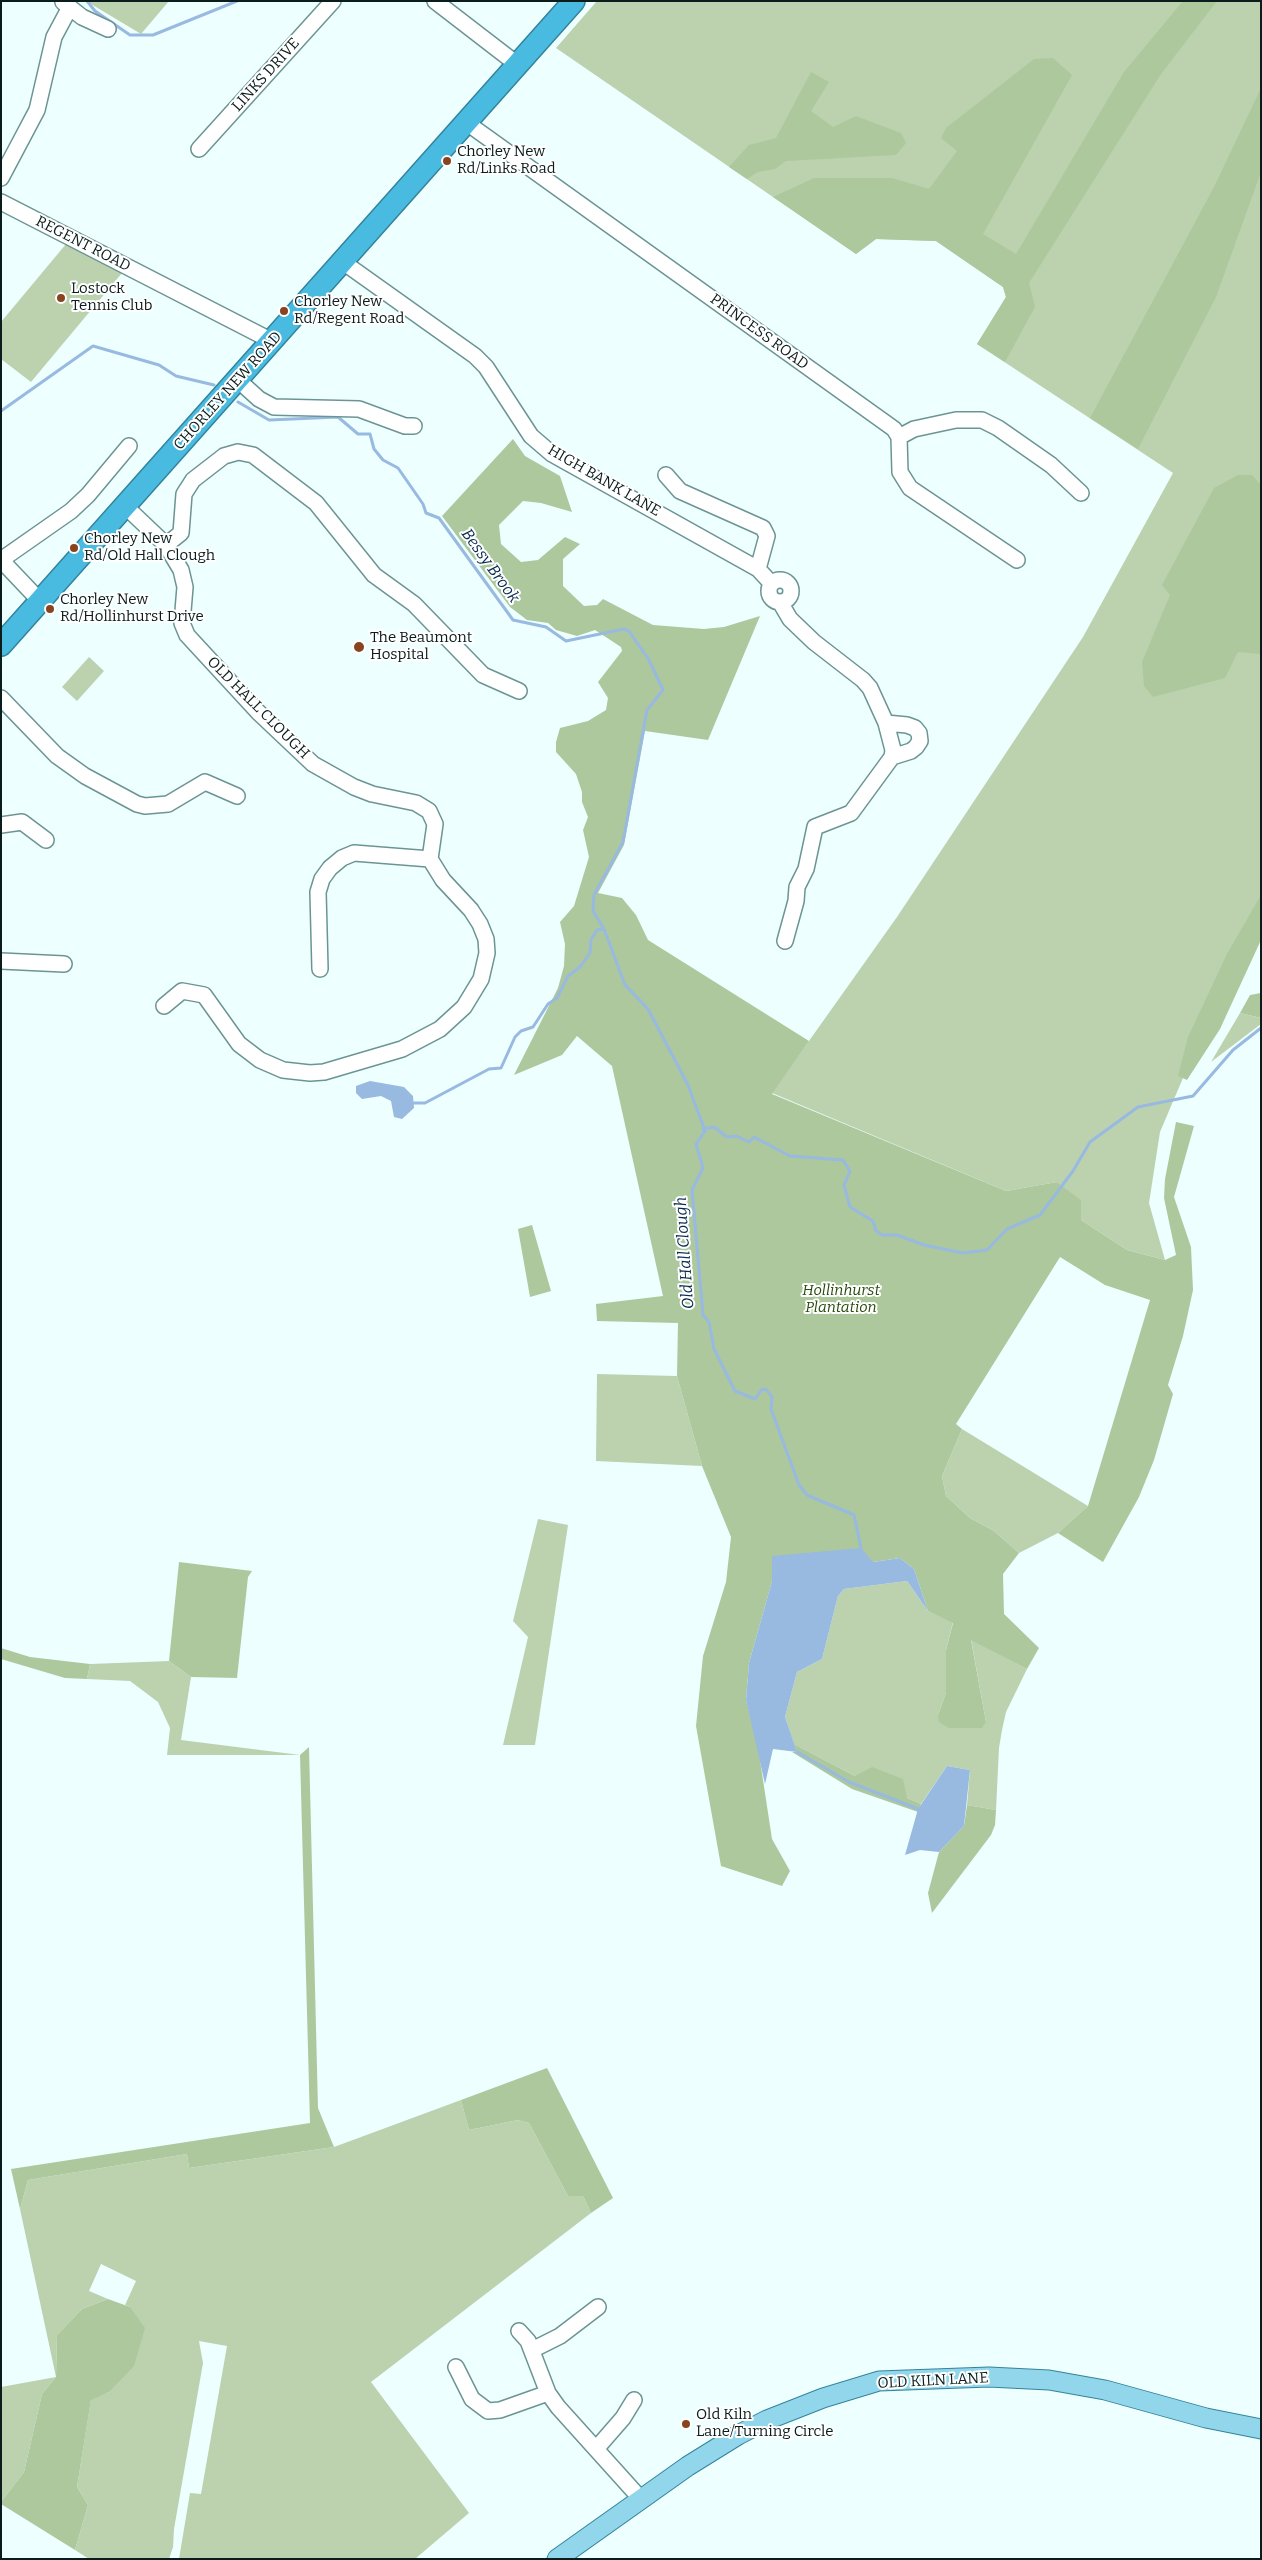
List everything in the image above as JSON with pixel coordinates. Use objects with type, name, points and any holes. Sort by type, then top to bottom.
[{"type":"highway","name":"CHORLEY NEW ROAD","points":[[1,645],[574,1]]},
{"type":"main road","name":"OLD KILN LANE","points":[[557,2559],[640,2498],[721,2445],[767,2420],[823,2398],[889,2380],[989,2377],[1049,2380],[1105,2390],[1206,2418],[1261,2429]]},
{"type":"street","name":"LINKS DRIVE","points":[[199,149],[333,1]]},
{"type":"street","points":[[435,1],[518,66]]},
{"type":"street","points":[[1,178],[33,118],[33,94],[66,4],[82,17],[108,29]]},
{"type":"street","name":"PRINCESS ROAD","points":[[467,123],[894,429],[899,437]]},
{"type":"street","name":"REGENT ROAD","points":[[1,202],[272,341]]},
{"type":"street","name":"HIGH BANK LANE","points":[[343,262],[474,356],[486,368],[531,436],[552,454],[758,569],[771,583],[781,580],[790,586],[789,596],[780,602],[790,619],[814,642],[863,680],[870,688],[886,723],[892,744],[892,757]]},
{"type":"street","points":[[238,380],[259,399],[274,407],[359,409],[405,426],[416,426]]},
{"type":"street","points":[[1017,560],[910,488],[900,472],[899,437],[914,430],[956,420],[982,420],[998,428],[1051,465],[1082,493]]},
{"type":"street","points":[[40,601],[1,560],[71,511],[121,450]]},
{"type":"street","points":[[166,545],[181,533],[184,494],[193,480],[224,456],[238,452],[253,455],[316,503],[374,575],[414,604],[483,675],[519,691]]},
{"type":"street","points":[[666,475],[680,492],[762,528],[767,536],[766,548],[758,569]]},
{"type":"street","name":"OLD HALL CLOUGH","points":[[125,506],[166,545],[184,578],[182,623],[187,634],[258,712],[313,764],[354,787],[372,794],[416,803],[429,811],[435,824],[430,859]]},
{"type":"street","points":[[1,698],[58,756],[85,776],[137,804],[145,806],[168,804],[205,782],[237,796]]},
{"type":"street","points":[[785,941],[796,901],[797,886],[806,869],[815,827],[851,813],[892,757],[911,751],[920,741],[919,733],[915,728],[907,725],[886,723]]},
{"type":"street","points":[[1,825],[22,822],[46,840]]},
{"type":"street","points":[[164,1006],[182,991],[204,995],[239,1044],[271,1066],[297,1072],[324,1072],[402,1049],[440,1029],[464,1007],[481,979],[487,953],[486,939],[480,924],[471,910],[443,880],[430,859],[370,852],[354,853],[342,858],[330,868],[322,879],[318,892],[320,969]]},
{"type":"street","points":[[1,961],[64,964]]},
{"type":"street","points":[[532,2350],[560,2336],[599,2306]]},
{"type":"street","points":[[519,2331],[532,2350],[548,2393],[558,2407],[640,2498]]},
{"type":"street","points":[[456,2367],[458,2384],[476,2405],[488,2411],[500,2410],[548,2393]]},
{"type":"street","points":[[596,2449],[627,2420],[634,2400]]},
{"type":"green space","points":[[86,1],[169,1],[141,34]]},
{"type":"green space","points":[[597,1],[1261,1],[1261,918],[1183,1078],[1160,1132],[1149,1203],[1165,1260],[1127,1250],[1081,1220],[1080,1200],[1057,1182],[1006,1191],[772,1093],[897,917],[1083,637],[1173,473],[977,344],[1006,297],[1003,287],[936,241],[876,239],[856,254],[556,48]]},
{"type":"green space","points":[[1183,1],[1217,1],[1161,74],[1029,283],[1035,307],[1005,362],[977,344],[1006,297],[1003,287],[936,241],[876,239],[856,254],[773,197],[814,178],[892,178],[929,189],[957,151],[941,138],[946,128],[1034,59],[1053,58],[1072,75],[983,234],[1016,254],[1124,72]]},
{"type":"green space","points":[[811,72],[829,82],[811,111],[833,127],[856,116],[901,133],[906,143],[896,155],[786,161],[775,169],[758,172],[747,179],[729,167],[749,145],[776,138]]},
{"type":"green space","points":[[1261,88],[1261,172],[1216,297],[1138,449],[1090,418],[1214,187]]},
{"type":"green space","name":"Lostock Tennis Club","points":[[66,244],[122,273],[31,382],[1,359],[1,322]]},
{"type":"green space","name":"Hollinhurst Plantation","points":[[513,439],[525,456],[560,476],[572,512],[541,503],[523,501],[499,525],[501,544],[521,562],[538,560],[565,537],[580,544],[563,559],[563,586],[584,606],[597,605],[603,599],[653,625],[704,629],[724,627],[760,616],[708,740],[645,731],[624,845],[598,893],[622,898],[636,915],[648,940],[809,1041],[772,1094],[1006,1191],[1057,1182],[1081,1200],[1081,1220],[1127,1250],[1165,1260],[1176,1255],[1164,1198],[1165,1179],[1176,1122],[1194,1126],[1174,1197],[1191,1247],[1193,1290],[1183,1336],[1168,1385],[1173,1394],[1154,1460],[1139,1497],[1103,1562],[1058,1533],[1088,1506],[1150,1300],[1105,1285],[1060,1257],[956,1424],[962,1429],[942,1476],[946,1496],[970,1518],[994,1531],[1019,1553],[1003,1574],[1004,1614],[1039,1648],[1027,1669],[971,1640],[986,1722],[982,1728],[949,1728],[939,1722],[938,1715],[946,1693],[946,1650],[953,1623],[928,1611],[914,1569],[900,1558],[873,1562],[772,1557],[772,1581],[749,1663],[746,1700],[758,1747],[772,1839],[790,1871],[782,1886],[721,1866],[696,1726],[703,1656],[726,1582],[731,1537],[702,1466],[677,1376],[678,1323],[597,1321],[596,1304],[663,1296],[612,1066],[577,1036],[562,1055],[514,1075],[558,988],[564,966],[565,944],[560,922],[574,906],[589,857],[583,830],[588,817],[582,802],[582,792],[576,774],[556,752],[556,742],[560,728],[588,721],[606,710],[608,698],[598,682],[622,651],[621,647],[595,630],[577,636],[556,630],[548,623],[527,620],[510,607],[442,516]]},
{"type":"green space","points":[[1238,475],[1252,475],[1261,485],[1261,654],[1238,652],[1225,678],[1153,697],[1144,686],[1142,662],[1170,595],[1162,585],[1214,488]]},
{"type":"green space","points":[[89,657],[104,671],[77,701],[62,687]]},
{"type":"green space","points":[[1261,895],[1261,940],[1220,1029],[1187,1080],[1178,1076],[1188,1037],[1227,954]]},
{"type":"green space","points":[[1261,993],[1261,1018],[1240,1013],[1250,995]]},
{"type":"green space","points":[[1240,1013],[1261,1018],[1261,1024],[1211,1062]]},
{"type":"green space","points":[[532,1225],[551,1291],[530,1297],[518,1229]]},
{"type":"green space","points":[[597,1374],[677,1376],[702,1466],[596,1461]]},
{"type":"green space","points":[[962,1429],[1088,1506],[1058,1533],[1019,1553],[994,1531],[970,1518],[946,1496],[942,1476]]},
{"type":"green space","points":[[538,1519],[568,1525],[535,1745],[503,1745],[528,1637],[513,1621]]},
{"type":"green space","points":[[179,1562],[252,1571],[248,1577],[237,1678],[191,1677],[169,1661]]},
{"type":"green space","points":[[907,1581],[928,1611],[953,1622],[946,1650],[946,1693],[938,1715],[986,1722],[971,1639],[1027,1669],[1006,1712],[1002,1730],[999,1748],[996,1810],[967,1805],[970,1770],[947,1766],[921,1804],[855,1776],[794,1744],[785,1717],[797,1672],[822,1659],[838,1596],[844,1589]]},
{"type":"green space","points":[[1,1648],[30,1657],[90,1664],[87,1679],[65,1678],[1,1659]]},
{"type":"green space","points":[[169,1661],[191,1677],[181,1740],[300,1755],[167,1755],[170,1728],[158,1702],[130,1681],[87,1679],[90,1664]]},
{"type":"green space","points":[[794,1744],[855,1776],[872,1767],[903,1779],[907,1798],[921,1804],[918,1812],[852,1789],[792,1752],[797,1752]]},
{"type":"green space","points":[[309,1747],[318,2108],[334,2147],[189,2168],[187,2154],[28,2180],[20,2209],[11,2169],[310,2123],[300,1755]]},
{"type":"green space","points":[[967,1805],[996,1810],[995,1825],[991,1835],[932,1913],[928,1893],[939,1852],[964,1826]]},
{"type":"green space","points":[[547,2068],[613,2198],[591,2213],[583,2196],[568,2196],[529,2123],[518,2120],[469,2130],[461,2100]]},
{"type":"green space","points":[[461,2100],[469,2130],[518,2120],[529,2123],[568,2196],[583,2196],[591,2213],[371,2382],[469,2513],[415,2559],[179,2559],[190,2493],[201,2494],[227,2346],[199,2341],[203,2363],[174,2529],[173,2547],[169,2559],[89,2559],[75,2550],[88,2505],[77,2487],[91,2399],[109,2392],[130,2307],[125,2305],[136,2281],[101,2264],[89,2291],[108,2299],[82,2309],[57,2335],[56,2377],[20,2209],[28,2180],[187,2154],[189,2168],[334,2147]]},
{"type":"green space","points":[[108,2299],[130,2307],[145,2328],[134,2366],[109,2392],[91,2400],[77,2487],[88,2505],[75,2550],[1,2504],[1,2502],[24,2472],[42,2394],[56,2377],[57,2335],[82,2309]]},
{"type":"green space","points":[[56,2377],[42,2394],[24,2472],[1,2502],[1,2387]]},
{"type":"water","points":[[370,1081],[404,1087],[413,1096],[414,1108],[402,1119],[394,1117],[391,1101],[381,1096],[362,1099],[356,1093],[356,1086]]},
{"type":"water","points":[[861,1548],[873,1562],[900,1558],[914,1569],[928,1611],[907,1581],[844,1589],[838,1596],[822,1659],[797,1672],[785,1717],[797,1752],[773,1749],[765,1784],[746,1700],[749,1663],[772,1581],[772,1556]]},
{"type":"water","points":[[947,1766],[970,1770],[964,1826],[939,1852],[920,1850],[905,1855],[918,1809]]},
{"type":"waterway","points":[[87,1],[95,11],[130,35],[153,35],[237,1]]},
{"type":"waterway","name":"Bessy Brook","points":[[1,411],[93,346],[159,365],[176,376],[214,385]]},
{"type":"waterway","name":"Bessy Brook","points":[[238,402],[269,420],[338,417],[358,434],[370,434],[374,449],[383,460],[398,468],[423,504],[426,513],[439,518],[513,620],[546,627],[566,641],[624,629],[629,631],[649,660],[663,690],[647,710],[623,842],[594,895],[593,911],[604,929],[625,985],[648,1009],[688,1085],[705,1131],[696,1144],[703,1168],[692,1190],[703,1315],[709,1322],[714,1349],[735,1391],[755,1399],[762,1389],[767,1390],[772,1397],[771,1409],[799,1485],[807,1495],[854,1515],[861,1548]]},
{"type":"waterway","points":[[414,1103],[425,1103],[489,1069],[501,1068],[515,1037],[521,1031],[533,1027],[548,1004],[557,998],[568,976],[580,967],[590,953],[591,940],[597,930],[604,929]]},
{"type":"waterway","points":[[703,1129],[714,1127],[727,1137],[736,1136],[749,1142],[754,1137],[790,1156],[843,1160],[850,1171],[844,1185],[850,1207],[873,1221],[876,1231],[882,1235],[897,1235],[924,1245],[963,1253],[987,1250],[1007,1229],[1040,1215],[1073,1171],[1090,1142],[1138,1107],[1193,1096],[1233,1050],[1261,1028]]},
{"type":"waterway","points":[[797,1752],[849,1782],[918,1809]]},
{"type":"place","name":"Chorley New Rd/Links Road","points":[[447,161]]},
{"type":"place","name":"Lostock Tennis Club","points":[[61,298]]},
{"type":"place","name":"Chorley New Rd/Regent Road","points":[[284,311]]},
{"type":"place","name":"Chorley New Rd/Old Hall Clough","points":[[74,548]]},
{"type":"place","name":"Chorley New Rd/Hollinhurst Drive","points":[[50,609]]},
{"type":"place","name":"The Beaumont Hospital","points":[[359,647]]},
{"type":"place","name":"Old Kiln Lane/Turning Circle","points":[[686,2424]]},
{"type":"water label","name":"Old Hall Clough","points":[[685,1253]]}]
